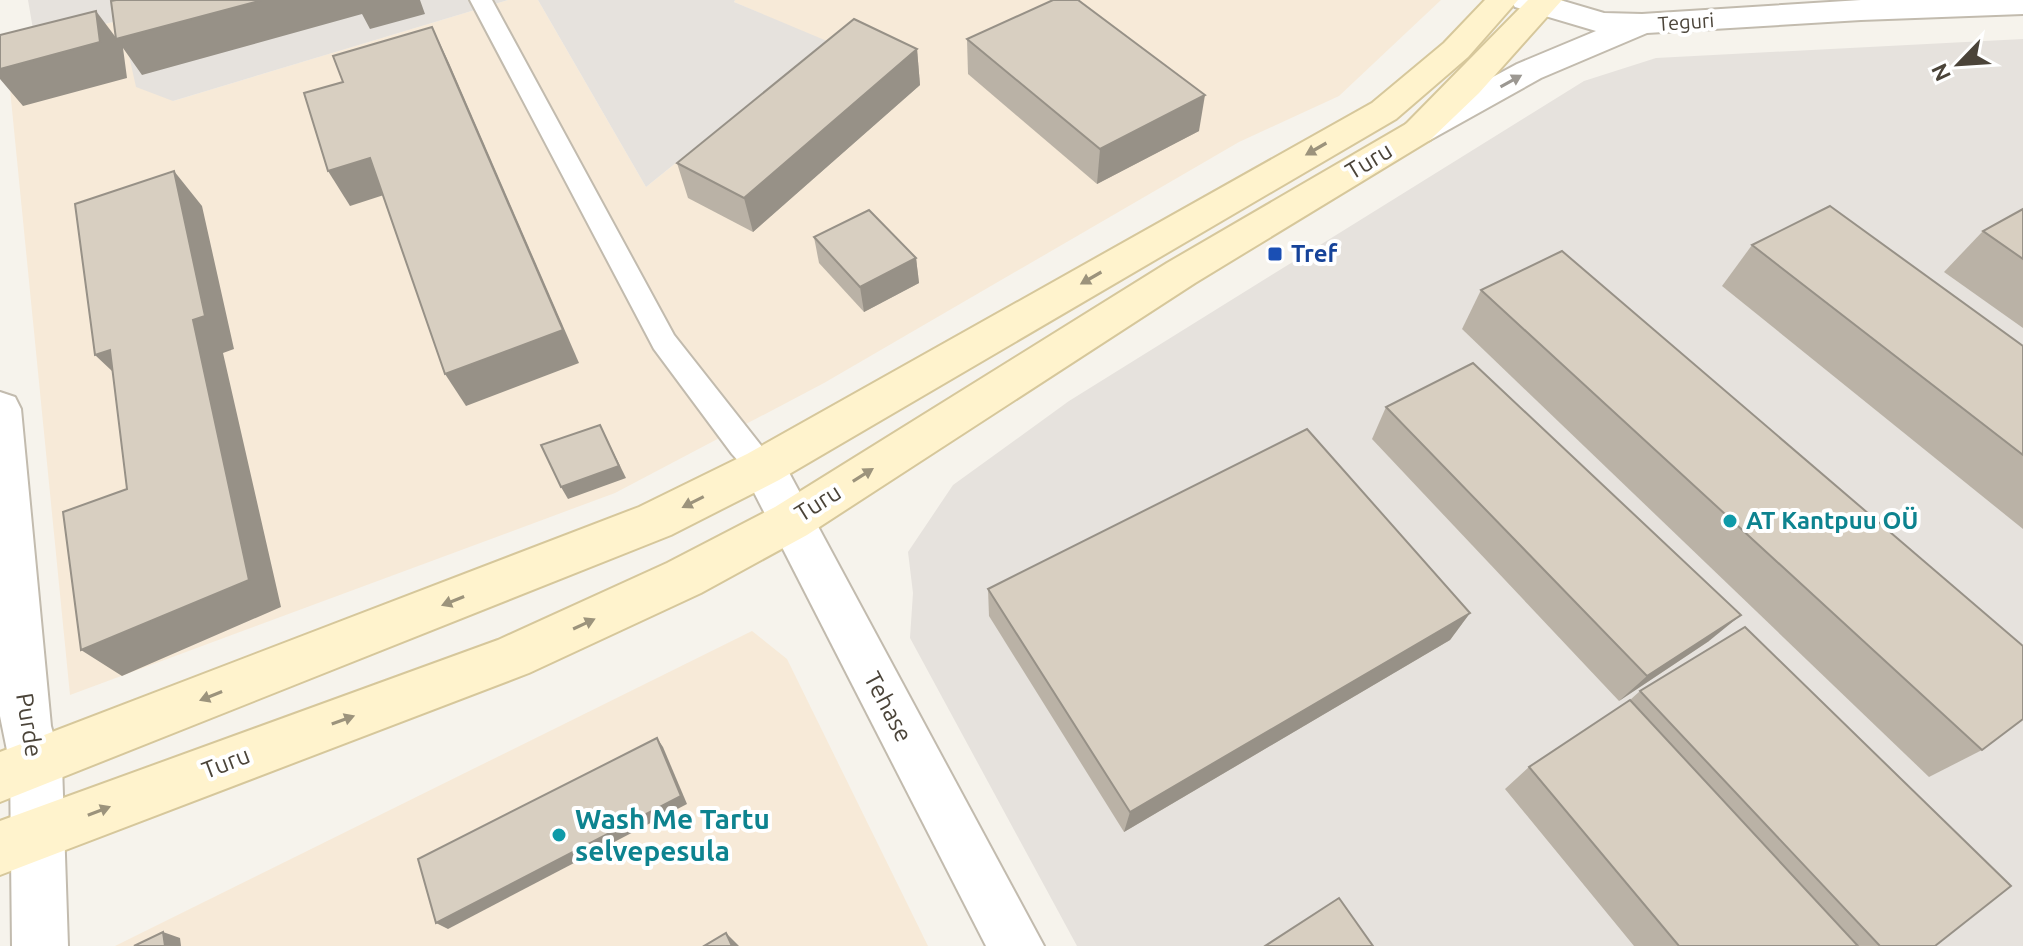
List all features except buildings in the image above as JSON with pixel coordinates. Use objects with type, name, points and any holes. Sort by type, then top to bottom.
[{"type":"main road","name":"Turu","points":[[18,771],[655,521],[763,467],[1384,111],[1456,50],[1502,0]]},
{"type":"main road","name":"Turu","points":[[19,841],[512,657],[684,578],[791,521],[1181,273],[1418,132],[1538,2]]},
{"type":"street","points":[[1600,0],[1642,24]]},
{"type":"street","name":"Teguri","points":[[1538,2],[1602,23],[1642,24],[1861,10],[2023,4]]},
{"type":"street","points":[[1418,132],[1529,71],[1642,24]]},
{"type":"street","name":"Purde","points":[[0,409],[26,726],[18,771],[19,841],[40,946]]},
{"type":"street","name":"Tehase","points":[[763,467],[1016,946]]},
{"type":"lane","points":[[481,0],[664,342],[742,445],[763,467]]},
{"type":"shaded area","points":[[28,0],[508,0],[173,101],[136,87],[121,20],[35,41]]},
{"type":"shaded area","points":[[508,0],[538,0],[646,187],[826,42],[735,0],[1441,0],[1339,96],[1239,142],[824,383],[615,493],[70,695],[6,49],[121,20],[173,101]]},
{"type":"shaded area","points":[[538,0],[735,0],[827,41],[646,187]]},
{"type":"shaded area","points":[[2023,39],[2023,946],[1077,946],[910,638],[913,593],[908,552],[953,485],[1069,401],[1584,81],[1656,58]]},
{"type":"shaded area","points":[[752,631],[787,659],[928,946],[115,946]]},
{"type":"place","name":"Tref","points":[[1275,254]]},
{"type":"place","name":"AT Kantpuu OÜ","points":[[1730,521]]},
{"type":"place","name":"Wash Me Tartu selvepesula","points":[[559,835]]}]
